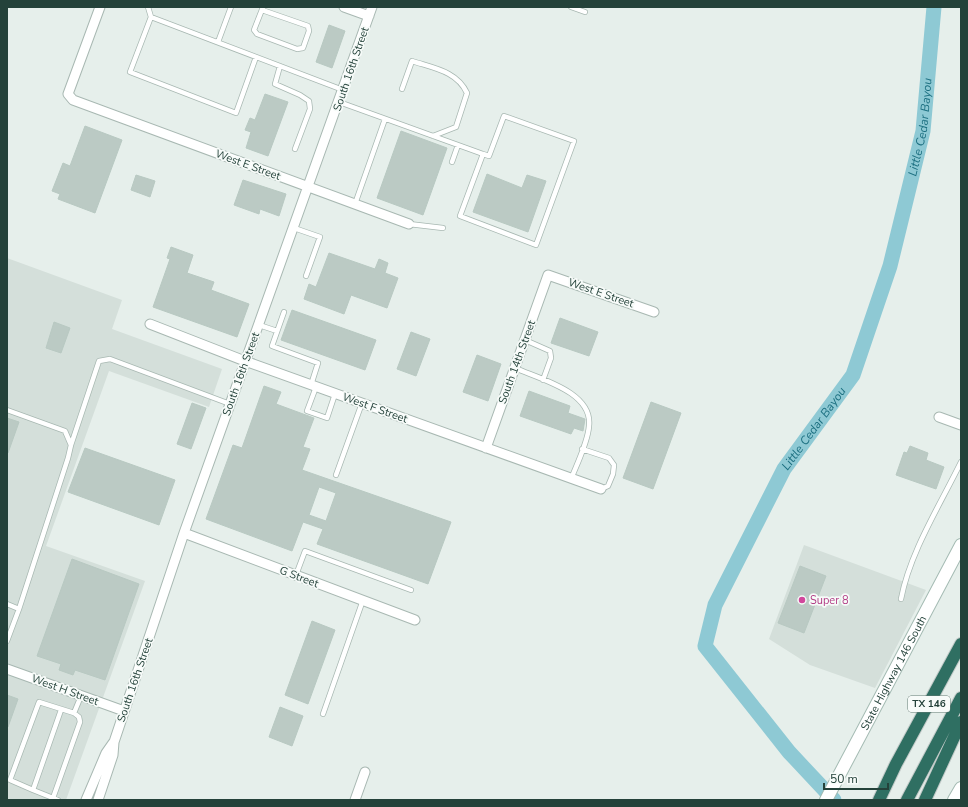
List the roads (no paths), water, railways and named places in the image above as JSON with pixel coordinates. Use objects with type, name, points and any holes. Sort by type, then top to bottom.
[{"type":"highway","name":"TX 146","points":[[879,800],[896,764],[961,644]]},
{"type":"highway","name":"TX 146","points":[[907,800],[961,698]]},
{"type":"highway","points":[[925,800],[961,722]]},
{"type":"highway","points":[[871,800],[896,764]]},
{"type":"main road","name":"State Highway 146 South","points":[[826,800],[961,545]]},
{"type":"main road","points":[[954,800],[961,788]]},
{"type":"street","name":"West E Street","points":[[100,7],[68,94],[73,100],[409,224]]},
{"type":"street","points":[[344,7],[369,16]]},
{"type":"street","name":"South 16th Street","points":[[98,800],[124,710],[184,533],[309,187],[372,7]]},
{"type":"street","name":"West E Street","points":[[548,275],[654,312]]},
{"type":"street","name":"South 14th Street","points":[[486,448],[548,275]]},
{"type":"street","name":"West F Street","points":[[150,324],[245,362],[601,489]]},
{"type":"street","points":[[939,417],[961,425]]},
{"type":"street","name":"G Street","points":[[184,533],[415,620]]},
{"type":"street","name":"West H Street","points":[[7,669],[124,710]]},
{"type":"street","name":"South 16th Street","points":[[86,800],[106,753],[114,742]]},
{"type":"street","points":[[355,800],[365,772]]},
{"type":"lane","points":[[148,7],[151,17],[130,72],[236,113],[256,57]]},
{"type":"lane","points":[[218,42],[231,7]]},
{"type":"lane","points":[[571,7],[585,12]]},
{"type":"lane","points":[[262,8],[308,26],[309,31],[303,48],[297,49],[257,34],[254,30],[262,8]]},
{"type":"lane","points":[[151,17],[343,90]]},
{"type":"lane","points":[[402,89],[412,61],[452,75],[463,84],[467,93],[456,127],[433,136]]},
{"type":"lane","points":[[280,66],[275,84],[300,95],[309,101],[310,109],[295,149]]},
{"type":"lane","points":[[339,102],[489,156],[504,116],[574,142],[536,245],[460,216],[483,154]]},
{"type":"lane","points":[[355,204],[385,119]]},
{"type":"lane","points":[[452,162],[458,145]]},
{"type":"lane","points":[[409,224],[443,228]]},
{"type":"lane","points":[[294,228],[320,237],[306,276]]},
{"type":"lane","points":[[284,312],[272,346],[318,363],[308,411],[327,418],[335,394]]},
{"type":"lane","points":[[259,325],[277,331]]},
{"type":"lane","points":[[525,340],[550,350],[551,358],[543,380]]},
{"type":"lane","points":[[7,641],[19,609],[99,361],[110,358],[230,404]]},
{"type":"lane","points":[[515,368],[570,392],[580,399],[590,419],[589,428],[571,479]]},
{"type":"lane","points":[[336,476],[362,403]]},
{"type":"lane","points":[[7,410],[65,431],[71,445]]},
{"type":"lane","points":[[582,449],[609,458],[614,465],[613,474],[608,486],[601,489]]},
{"type":"lane","points":[[901,599],[904,581],[913,559],[961,462]]},
{"type":"lane","points":[[296,575],[305,551],[411,590]]},
{"type":"lane","points":[[323,714],[363,600]]},
{"type":"lane","points":[[7,604],[19,609]]},
{"type":"lane","points":[[74,713],[81,696]]},
{"type":"lane","points":[[39,702],[61,710],[74,713],[79,717],[80,722],[55,799],[10,780],[39,702]]},
{"type":"lane","points":[[33,790],[61,710]]},
{"type":"waterway","name":"Little Cedar Bayou","points":[[834,800],[789,752],[705,646],[715,605],[784,469],[853,375],[890,266],[923,131],[934,7]]},
{"type":"place","name":"Super 8","points":[[802,600]]}]
